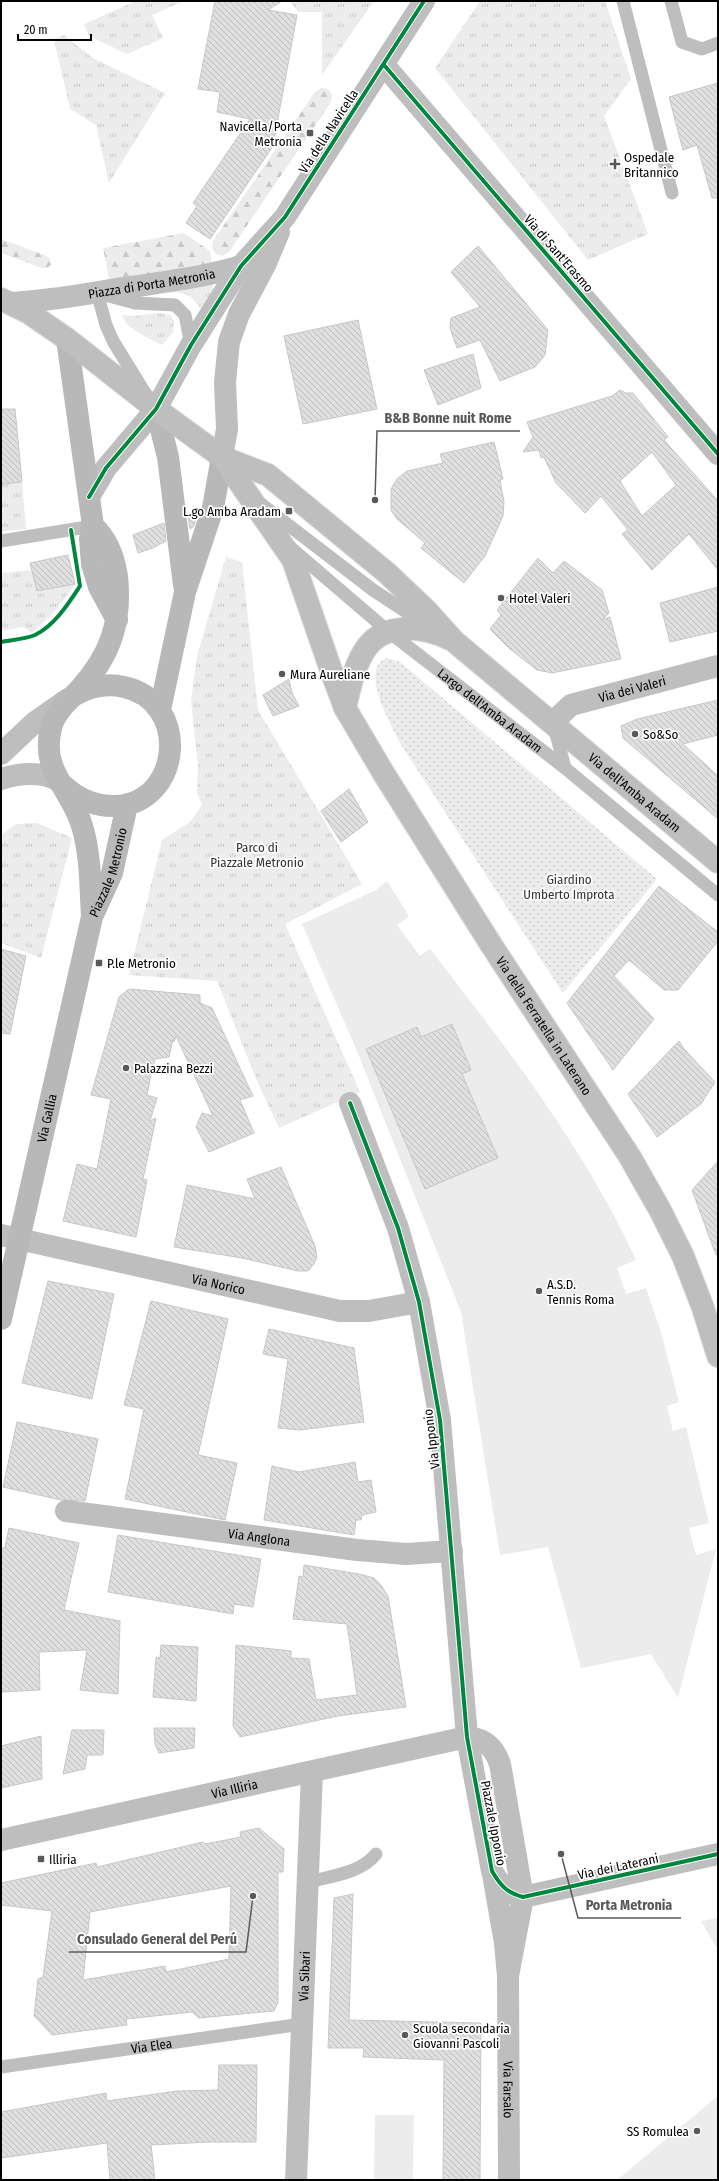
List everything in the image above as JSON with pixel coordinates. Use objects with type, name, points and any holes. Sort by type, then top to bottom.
[{"type":"main road","points":[[67,339],[89,497],[92,526],[90,539],[92,564],[99,587],[117,620]]},
{"type":"main road","points":[[156,409],[168,457],[185,592]]},
{"type":"main road","points":[[160,710],[185,592],[213,508],[222,457]]},
{"type":"main road","name":"Piazzale Metronio","points":[[92,526],[105,540],[114,559],[118,586],[117,620],[113,636],[105,654],[94,671],[60,710],[51,729],[50,760],[54,774],[73,803],[82,826],[87,857],[92,917]]},
{"type":"main road","name":"Piazzale Metronio","points":[[58,781],[76,796],[92,803],[108,806],[127,805],[150,792],[157,786],[166,768],[171,745],[169,732],[160,710],[143,694],[118,686],[92,687],[74,695]]},
{"type":"main road","name":"Piazzale Metronio","points":[[92,917],[112,873],[127,805]]},
{"type":"main road","name":"Via Gallia","points":[[1,1319],[10,1237],[92,917]]},
{"type":"street","name":"Via della Navicella","points":[[222,457],[227,429],[225,382],[227,352],[234,328],[285,217],[424,1]]},
{"type":"street","name":"Via di Sant'Erasmo","points":[[384,65],[718,454]]},
{"type":"street","name":"Via della Navicella","points":[[241,266],[285,217]]},
{"type":"street","name":"Piazza di Porta Metronia","points":[[6,301],[40,301],[216,273],[241,266]]},
{"type":"street","name":"Piazza di Porta Metronia","points":[[89,497],[106,468],[156,409],[191,345],[241,266]]},
{"type":"street","name":"Piazza di Porta Metronia","points":[[6,301],[29,313],[67,339],[156,409],[222,457],[268,475],[387,573],[427,611],[455,642]]},
{"type":"street","name":"Piazza di Porta Metronia","points":[[222,457],[263,515]]},
{"type":"street","name":"Largo dell'Amba Aradam","points":[[263,515],[280,540],[298,572],[332,676],[345,708]]},
{"type":"street","points":[[345,708],[355,671],[368,646],[389,632],[401,629],[419,629],[432,632],[455,642],[553,722]]},
{"type":"street","name":"Via dei Valeri","points":[[553,722],[571,705],[718,666]]},
{"type":"street","name":"Piazzale Metronio","points":[[1,754],[35,722],[74,695]]},
{"type":"street","name":"Via della Ferratella in Laterano","points":[[345,708],[384,774],[490,943],[630,1157],[683,1256],[703,1308],[718,1356]]},
{"type":"street","name":"Via dell'Amba Aradam","points":[[553,722],[718,862]]},
{"type":"street","name":"Piazzale Metronio","points":[[1,779],[36,774],[52,777],[58,781]]},
{"type":"street","name":"Via Ipponio","points":[[350,1103],[398,1228],[419,1302],[440,1420],[467,1736]]},
{"type":"street","name":"Via Norico","points":[[10,1237],[340,1311],[369,1311],[419,1302]]},
{"type":"street","name":"Via Anglona","points":[[66,1511],[372,1552],[406,1554],[452,1551]]},
{"type":"street","name":"Via Illiria","points":[[1,1840],[312,1772],[467,1736]]},
{"type":"street","name":"Piazzale Ipponio","points":[[467,1736],[484,1740],[497,1756],[523,1897],[508,1892],[502,1887],[492,1871],[467,1736]]},
{"type":"street","name":"Via Sibari","points":[[296,2180],[312,1772]]},
{"type":"street","name":"Via dei Laterani","points":[[523,1897],[718,1854]]},
{"type":"street","name":"Via Farsalo","points":[[492,1871],[505,1943],[508,1976],[509,2180]]},
{"type":"street","name":"Via Farsalo","points":[[508,1976],[523,1897]]},
{"type":"lane","points":[[623,1],[672,192]]},
{"type":"lane","points":[[671,1],[682,42],[702,49],[718,43]]},
{"type":"lane","points":[[97,292],[127,302],[175,305],[185,315],[191,345]]},
{"type":"lane","points":[[97,292],[106,325],[113,341],[133,376],[156,409]]},
{"type":"lane","points":[[249,496],[395,606],[455,642]]},
{"type":"lane","points":[[1,541],[92,526]]},
{"type":"lane","name":"Largo dell'Amba Aradam","points":[[280,540],[389,632],[566,768]]},
{"type":"lane","name":"Largo dell'Amba Aradam","points":[[553,722],[566,768]]},
{"type":"lane","name":"Via dell'Amba Aradam","points":[[566,768],[718,895]]},
{"type":"lane","points":[[308,1882],[360,1868],[368,1864],[376,1854]]},
{"type":"lane","name":"Via Elea","points":[[1,2067],[302,2024]]},
{"type":"green space","points":[[136,1],[184,1],[152,15],[163,38],[127,54],[89,36],[84,24]]},
{"type":"green space","points":[[290,1],[374,1],[322,75],[322,12],[298,12]]},
{"type":"green space","points":[[480,1],[605,1],[631,79],[604,116],[648,234],[588,260],[435,68]]},
{"type":"green space","points":[[64,35],[93,58],[165,93],[109,183],[96,125],[70,109],[54,39]]},
{"type":"green space","points":[[321,88],[328,89],[332,95],[331,102],[229,252],[223,256],[216,254],[212,248],[213,241],[315,92]]},
{"type":"green space","points":[[184,233],[210,251],[212,265],[110,283],[103,248]]},
{"type":"green space","points":[[1,239],[47,256],[51,265],[47,268],[42,268],[1,253]]},
{"type":"green space","points":[[212,284],[214,291],[202,310],[192,298],[182,293],[155,293]]},
{"type":"green space","points":[[159,313],[170,315],[174,321],[173,332],[162,345],[133,329],[124,320],[122,315],[134,316]]},
{"type":"green space","points":[[22,482],[26,529],[1,532],[1,484]]},
{"type":"green space","name":"Parco di Piazzale Metronio","points":[[226,557],[242,562],[258,710],[362,884],[285,924],[360,1092],[279,1128],[257,1081],[217,981],[129,975],[162,840],[190,822],[202,805],[197,793],[198,766],[191,701],[197,656]]},
{"type":"green space","points":[[32,570],[37,591],[75,584],[55,610],[31,633],[24,627],[1,631],[1,573]]},
{"type":"green space","name":"Giardino Umberto Improta","points":[[387,658],[400,662],[657,879],[563,993],[400,743],[384,711],[376,685],[376,673],[379,664]]},
{"type":"green space","points":[[37,823],[72,838],[41,958],[1,943],[1,835],[16,824]]},
{"type":"green space","name":"A.S.D. Tennis Roma","points":[[387,881],[409,916],[397,925],[420,956],[430,949],[476,1008],[541,1098],[582,1160],[601,1192],[636,1260],[617,1268],[626,1294],[646,1288],[661,1332],[679,1402],[667,1406],[673,1431],[686,1427],[709,1523],[689,1528],[696,1555],[716,1549],[678,1698],[651,1654],[581,1668],[548,1547],[500,1555],[461,1312],[357,1051],[302,924],[376,890]]},
{"type":"green space","points":[[718,1918],[718,1950],[701,1921]]},
{"type":"green space","name":"SS Romulea","points":[[718,2096],[718,2180],[617,2180]]},
{"type":"green space","points":[[375,2115],[414,2115],[413,2180],[374,2180]]},
{"type":"building","points":[[215,1],[282,1],[268,10],[297,15],[273,146],[210,239],[186,223],[197,206],[193,203],[250,119],[217,112],[220,92],[198,89]]},
{"type":"building","name":"Ospedale Britannico","points":[[718,83],[718,198],[712,198],[697,145],[683,150],[669,97]]},
{"type":"building","points":[[478,246],[548,330],[545,355],[535,367],[500,381],[480,340],[457,348],[450,328],[451,318],[480,307],[451,272]]},
{"type":"building","points":[[358,320],[377,409],[303,424],[284,336]]},
{"type":"building","points":[[473,354],[481,388],[438,405],[424,370]]},
{"type":"building","points":[[620,390],[626,393],[633,393],[668,437],[664,440],[718,501],[718,570],[689,534],[652,570],[622,534],[628,530],[601,496],[585,513],[556,483],[544,457],[541,458],[539,450],[523,452],[533,437],[527,422],[612,396]],"holes":[[[652,452],[676,485],[642,516],[620,481]]]},
{"type":"building","points":[[1,409],[15,409],[22,482],[1,484]]},
{"type":"building","points":[[494,442],[503,479],[500,480],[504,502],[503,516],[485,556],[464,583],[421,548],[425,543],[397,519],[391,510],[391,489],[397,479],[407,471],[443,463],[440,454]]},
{"type":"building","points":[[198,510],[194,526],[190,529],[188,514]]},
{"type":"building","points":[[164,523],[166,541],[153,548],[138,553],[133,535]]},
{"type":"building","points":[[68,555],[75,584],[37,591],[30,563]]},
{"type":"building","points":[[538,558],[553,573],[564,561],[602,590],[609,613],[602,620],[610,617],[621,659],[552,673],[537,670],[510,649],[490,629],[501,615],[497,610]]},
{"type":"building","points":[[718,587],[718,631],[670,642],[660,603]]},
{"type":"building","points":[[289,679],[292,693],[299,706],[273,716],[263,695]]},
{"type":"building","points":[[718,700],[718,735],[683,744],[718,776],[718,819],[623,738],[621,726],[637,719]]},
{"type":"building","points":[[349,789],[368,822],[341,842],[321,811]]},
{"type":"building","points":[[659,886],[718,932],[718,941],[678,990],[664,990],[629,960],[614,976],[654,1019],[613,1070],[567,1003]]},
{"type":"building","points":[[1,949],[26,956],[10,1034],[1,1033]]},
{"type":"building","name":"Palazzina Bezzi","points":[[129,989],[200,995],[200,1003],[212,1008],[253,1096],[240,1100],[254,1133],[209,1152],[196,1127],[202,1113],[213,1116],[176,1036],[174,1042],[173,1039],[169,1057],[155,1059],[147,1095],[157,1098],[150,1121],[156,1118],[143,1179],[147,1180],[136,1237],[63,1221],[77,1164],[97,1169],[111,1099],[91,1095],[119,997]]},
{"type":"building","points":[[452,1024],[471,1070],[462,1074],[498,1158],[425,1189],[366,1049],[417,1027],[421,1037]]},
{"type":"building","points":[[679,1041],[684,1049],[715,1082],[701,1104],[657,1137],[628,1094]]},
{"type":"building","points":[[718,1161],[718,1255],[716,1255],[692,1190]]},
{"type":"building","points":[[281,1167],[315,1246],[317,1257],[314,1264],[308,1271],[298,1271],[242,1258],[174,1247],[187,1185],[255,1199],[247,1179]]},
{"type":"building","points":[[48,1281],[114,1294],[92,1399],[22,1383]]},
{"type":"building","points":[[151,1301],[228,1319],[198,1455],[237,1463],[225,1520],[125,1499],[144,1409],[124,1405]]},
{"type":"building","points":[[269,1329],[354,1348],[364,1422],[300,1430],[278,1428],[288,1359],[263,1354]]},
{"type":"building","points":[[17,1422],[98,1439],[85,1501],[61,1500],[3,1487]]},
{"type":"building","points":[[355,1462],[358,1482],[371,1480],[376,1512],[362,1515],[361,1520],[356,1520],[354,1535],[264,1520],[272,1466],[299,1472]]},
{"type":"building","points":[[9,1528],[79,1543],[64,1610],[120,1621],[118,1694],[80,1690],[87,1650],[39,1652],[40,1690],[1,1692],[1,1550],[5,1547]]},
{"type":"building","points":[[118,1535],[261,1559],[253,1607],[234,1604],[233,1614],[108,1592]]},
{"type":"building","points":[[304,1565],[359,1574],[374,1578],[381,1585],[388,1596],[406,1707],[338,1716],[240,1737],[233,1726],[236,1645],[291,1651],[291,1658],[309,1659],[316,1700],[357,1695],[347,1624],[293,1619],[299,1576],[303,1577]]},
{"type":"building","points":[[161,1645],[198,1647],[196,1701],[153,1697],[156,1657],[160,1658]]},
{"type":"building","points":[[154,1728],[195,1728],[194,1748],[159,1753],[155,1744]]},
{"type":"building","points":[[72,1730],[104,1730],[103,1755],[87,1755],[85,1769],[63,1774]]},
{"type":"building","points":[[41,1736],[42,1779],[1,1788],[1,1746]]},
{"type":"building","points":[[259,1828],[284,1849],[283,1872],[278,1872],[278,2002],[274,2011],[199,2018],[192,2012],[126,2019],[127,2025],[52,2035],[34,2016],[38,1979],[43,1977],[52,1911],[1,1905],[1,1883],[96,1863],[97,1867],[203,1842],[205,1844],[241,1837],[240,1832]],"holes":[[[231,1886],[229,1959],[166,1972],[165,1966],[83,1980],[90,1912]]]},
{"type":"building","points":[[353,1894],[349,2020],[481,2023],[480,2180],[443,2180],[444,2060],[363,2057],[364,2048],[328,2048],[334,1898]]},
{"type":"building","points":[[219,2065],[257,2065],[256,2142],[209,2142],[151,2145],[155,2180],[110,2180],[107,2143],[1,2158],[1,2112],[106,2093],[107,2101],[177,2091],[218,2090]]},
{"type":"cycle path","points":[[89,497],[106,468],[156,409],[191,345],[241,266],[285,217],[424,1]]},
{"type":"cycle path","points":[[384,65],[718,454]]},
{"type":"cycle path","points":[[1,642],[27,638],[42,631],[55,620],[80,586],[71,530]]},
{"type":"cycle path","points":[[350,1103],[398,1228],[419,1302],[440,1420],[467,1737],[492,1871],[504,1888],[523,1897],[718,1854]]},
{"type":"place","name":"Navicella/Porta Metronia","points":[[310,133]]},
{"type":"place","name":"Ospedale Britannico","points":[[615,164]]},
{"type":"place","name":"B&B Bonne nuit Rome","points":[[375,500]]},
{"type":"place","name":"L.go Amba Aradam","points":[[289,511]]},
{"type":"place","name":"Hotel Valeri","points":[[501,598]]},
{"type":"place","name":"Mura Aureliane","points":[[282,674]]},
{"type":"place","name":"So&So","points":[[635,734]]},
{"type":"place","name":"P.le Metronio","points":[[99,963]]},
{"type":"place","name":"Palazzina Bezzi","points":[[126,1068]]},
{"type":"place","name":"A.S.D. Tennis Roma","points":[[539,1291]]},
{"type":"place","name":"Porta Metronia","points":[[561,1854]]},
{"type":"place","name":"Illiria","points":[[41,1859]]},
{"type":"place","name":"Consulado General del Perú","points":[[253,1896]]},
{"type":"place","name":"Scuola secondaria Giovanni Pascoli","points":[[405,2035]]},
{"type":"place","name":"SS Romulea","points":[[697,2131]]}]
